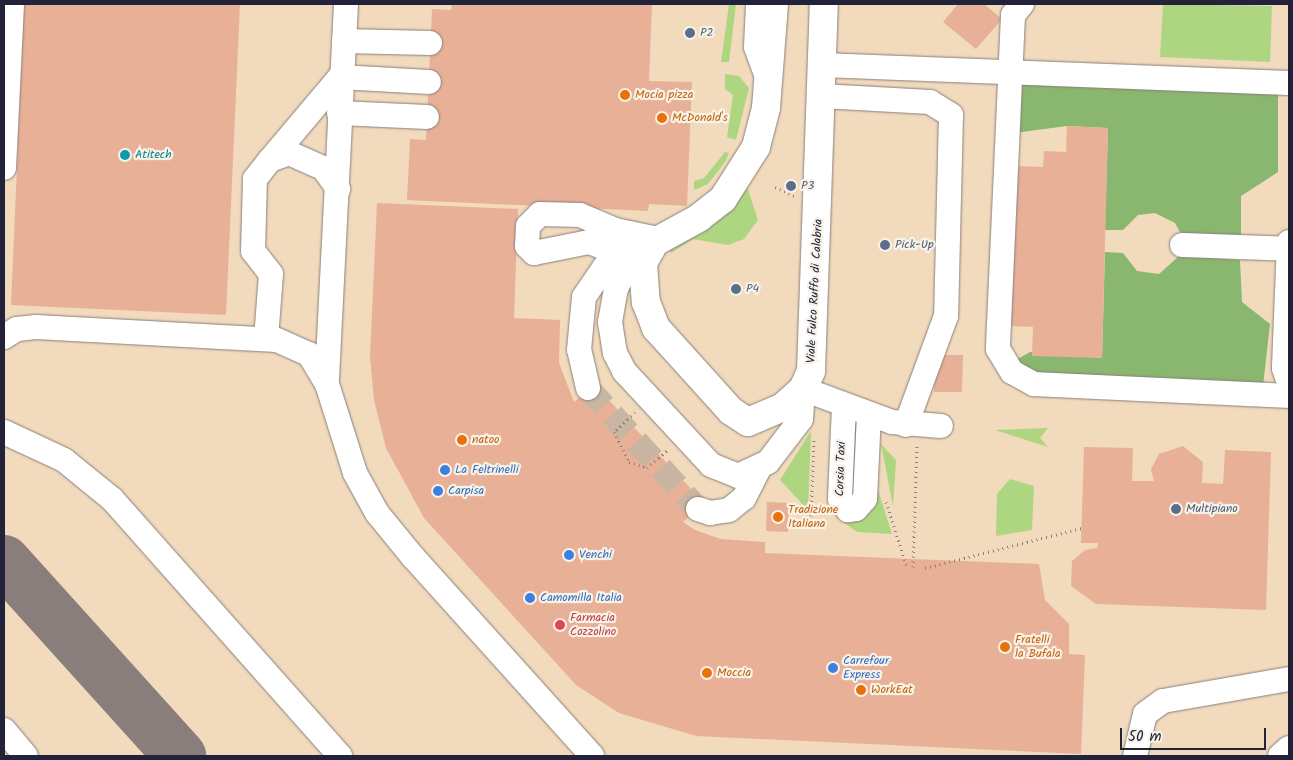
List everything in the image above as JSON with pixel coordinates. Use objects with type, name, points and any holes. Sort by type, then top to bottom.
[{"type":"main road","points":[[631,257],[648,248],[659,237],[711,210],[737,182],[763,128],[774,4]]},
{"type":"main road","name":"Viale Fulco Ruffo di Calabria","points":[[631,257],[656,328],[740,419],[748,422],[768,417],[802,389],[812,363],[824,4]]},
{"type":"lane","points":[[4,168],[12,4]]},
{"type":"lane","points":[[327,384],[338,188],[340,77],[346,4]]},
{"type":"lane","points":[[758,4],[756,47],[768,82]]},
{"type":"lane","points":[[1012,8],[1011,72],[998,349],[1012,372],[1034,384],[1289,396]]},
{"type":"lane","points":[[344,40],[430,43]]},
{"type":"lane","points":[[822,65],[1289,83]]},
{"type":"lane","points":[[340,77],[428,82]]},
{"type":"lane","points":[[266,338],[271,274],[253,251],[255,179],[340,77]]},
{"type":"lane","points":[[821,96],[930,102],[951,115],[946,316],[912,434]]},
{"type":"lane","points":[[339,113],[427,116]]},
{"type":"lane","points":[[270,160],[289,153],[305,156],[323,168],[338,188]]},
{"type":"lane","points":[[631,257],[579,241],[534,253],[527,246],[528,226],[540,214],[580,215],[615,230],[659,237]]},
{"type":"lane","points":[[1289,242],[1284,368],[1289,383]]},
{"type":"lane","points":[[1182,245],[1289,250]]},
{"type":"lane","points":[[588,388],[581,370],[579,331],[589,289],[631,257]]},
{"type":"lane","points":[[618,360],[610,322],[611,304],[631,257]]},
{"type":"lane","points":[[4,337],[36,327],[266,338],[309,354],[327,384],[355,473],[377,513],[477,632],[592,756]]},
{"type":"lane","points":[[579,331],[618,360],[715,468],[738,476],[759,468],[776,455],[801,419],[802,389],[869,414],[912,434],[941,426]]},
{"type":"lane","name":"Corsia Taxi","points":[[844,406],[840,499],[848,510],[856,509],[865,500],[869,414]]},
{"type":"lane","points":[[4,432],[64,460],[112,499],[340,756]]},
{"type":"lane","points":[[698,508],[710,513],[729,510],[744,498],[759,468]]},
{"type":"lane","points":[[1135,756],[1145,714],[1163,701],[1289,679]]},
{"type":"lane","points":[[4,730],[26,756]]},
{"type":"lane","points":[[1280,756],[1289,748]]},
{"type":"path","points":[[775,187],[792,196],[800,192]]},
{"type":"path","points":[[636,412],[614,432],[629,462],[647,468],[669,448]]},
{"type":"path","points":[[811,516],[814,428]]},
{"type":"path","points":[[912,434],[913,567]]},
{"type":"path","points":[[882,492],[907,567]]},
{"type":"path","points":[[925,568],[1082,528]]},
{"type":"green space","points":[[729,4],[736,4],[729,62],[721,62]]},
{"type":"green space","points":[[1163,4],[1272,6],[1270,62],[1160,57]]},
{"type":"green space","points":[[725,74],[739,76],[749,88],[736,140],[727,137],[733,95],[725,89]]},
{"type":"green space","points":[[1024,80],[1278,88],[1278,172],[1241,196],[1241,236],[1181,234],[1175,223],[1155,213],[1138,215],[1123,230],[1105,230],[1108,128],[1067,126],[1015,133],[1016,87]]},
{"type":"green space","points":[[725,152],[729,153],[725,162],[708,184],[694,190],[694,181],[704,178]]},
{"type":"green space","points":[[747,186],[758,220],[744,239],[728,245],[693,239],[671,253],[669,249]]},
{"type":"green space","points":[[1105,252],[1123,253],[1137,271],[1159,274],[1179,256],[1240,260],[1242,302],[1270,324],[1263,386],[1039,374],[1014,361],[1030,352],[1102,358]]},
{"type":"green space","points":[[1048,428],[1040,438],[1048,447],[995,430]]},
{"type":"green space","points":[[811,431],[808,510],[780,480]]},
{"type":"green space","points":[[881,444],[896,460],[893,506]]},
{"type":"green space","points":[[872,471],[892,534],[857,532],[831,513],[831,497],[844,516]]},
{"type":"green space","points":[[1010,479],[1034,486],[1032,530],[996,536],[997,494]]},
{"type":"building","name":"Atitech","points":[[24,4],[240,4],[226,315],[11,305]]},
{"type":"building","points":[[452,4],[652,4],[649,81],[692,82],[687,206],[649,204],[648,211],[407,200],[410,139],[426,140],[432,9],[451,10]]},
{"type":"building","points":[[958,4],[984,4],[1002,19],[976,49],[943,22]]},
{"type":"building","points":[[1067,126],[1108,128],[1102,358],[1032,356],[1033,327],[1011,326],[1016,166],[1043,167],[1044,151],[1066,152]]},
{"type":"building","points":[[377,203],[518,209],[514,318],[560,320],[559,363],[574,402],[594,384],[704,503],[683,522],[695,530],[721,539],[765,542],[765,553],[1039,564],[1045,600],[1069,624],[1069,654],[1085,655],[1081,754],[696,736],[619,713],[576,685],[424,518],[386,448],[374,400],[370,357]]},
{"type":"building","points":[[940,355],[963,355],[962,392],[934,392],[935,361]]},
{"type":"building","name":"Multipiano","points":[[1183,446],[1203,462],[1202,483],[1223,484],[1225,450],[1271,452],[1266,610],[1096,604],[1071,586],[1072,561],[1085,550],[1097,548],[1098,543],[1081,543],[1084,447],[1133,448],[1132,481],[1154,481],[1151,469],[1159,454]]},
{"type":"building","points":[[767,502],[789,503],[788,532],[766,531]]},
{"type":"taxiway","points":[[4,561],[180,756]]},
{"type":"tunnel","points":[[588,388],[698,509]]},
{"type":"place","name":"P2","points":[[690,33]]},
{"type":"place","name":"Mocia pizza","points":[[625,95]]},
{"type":"place","name":"McDonald's","points":[[662,118]]},
{"type":"place","name":"Atitech","points":[[125,155]]},
{"type":"place","name":"P3","points":[[791,186]]},
{"type":"place","name":"Pick-Up","points":[[885,245]]},
{"type":"place","name":"P4","points":[[736,289]]},
{"type":"place","name":"natoo","points":[[462,440]]},
{"type":"place","name":"La Feltrinelli","points":[[445,470]]},
{"type":"place","name":"Carpisa","points":[[438,491]]},
{"type":"place","name":"Multipiano","points":[[1176,509]]},
{"type":"place","name":"Tradizione Italiana","points":[[778,517]]},
{"type":"place","name":"Venchi","points":[[569,555]]},
{"type":"place","name":"Camomilla Italia","points":[[530,598]]},
{"type":"place","name":"Farmacia Cozzolino","points":[[560,625]]},
{"type":"place","name":"Fratelli la Bufala","points":[[1005,647]]},
{"type":"place","name":"Carrefour Express","points":[[833,668]]},
{"type":"place","name":"Moccia","points":[[707,673]]},
{"type":"place","name":"WorkEat","points":[[861,690]]}]
